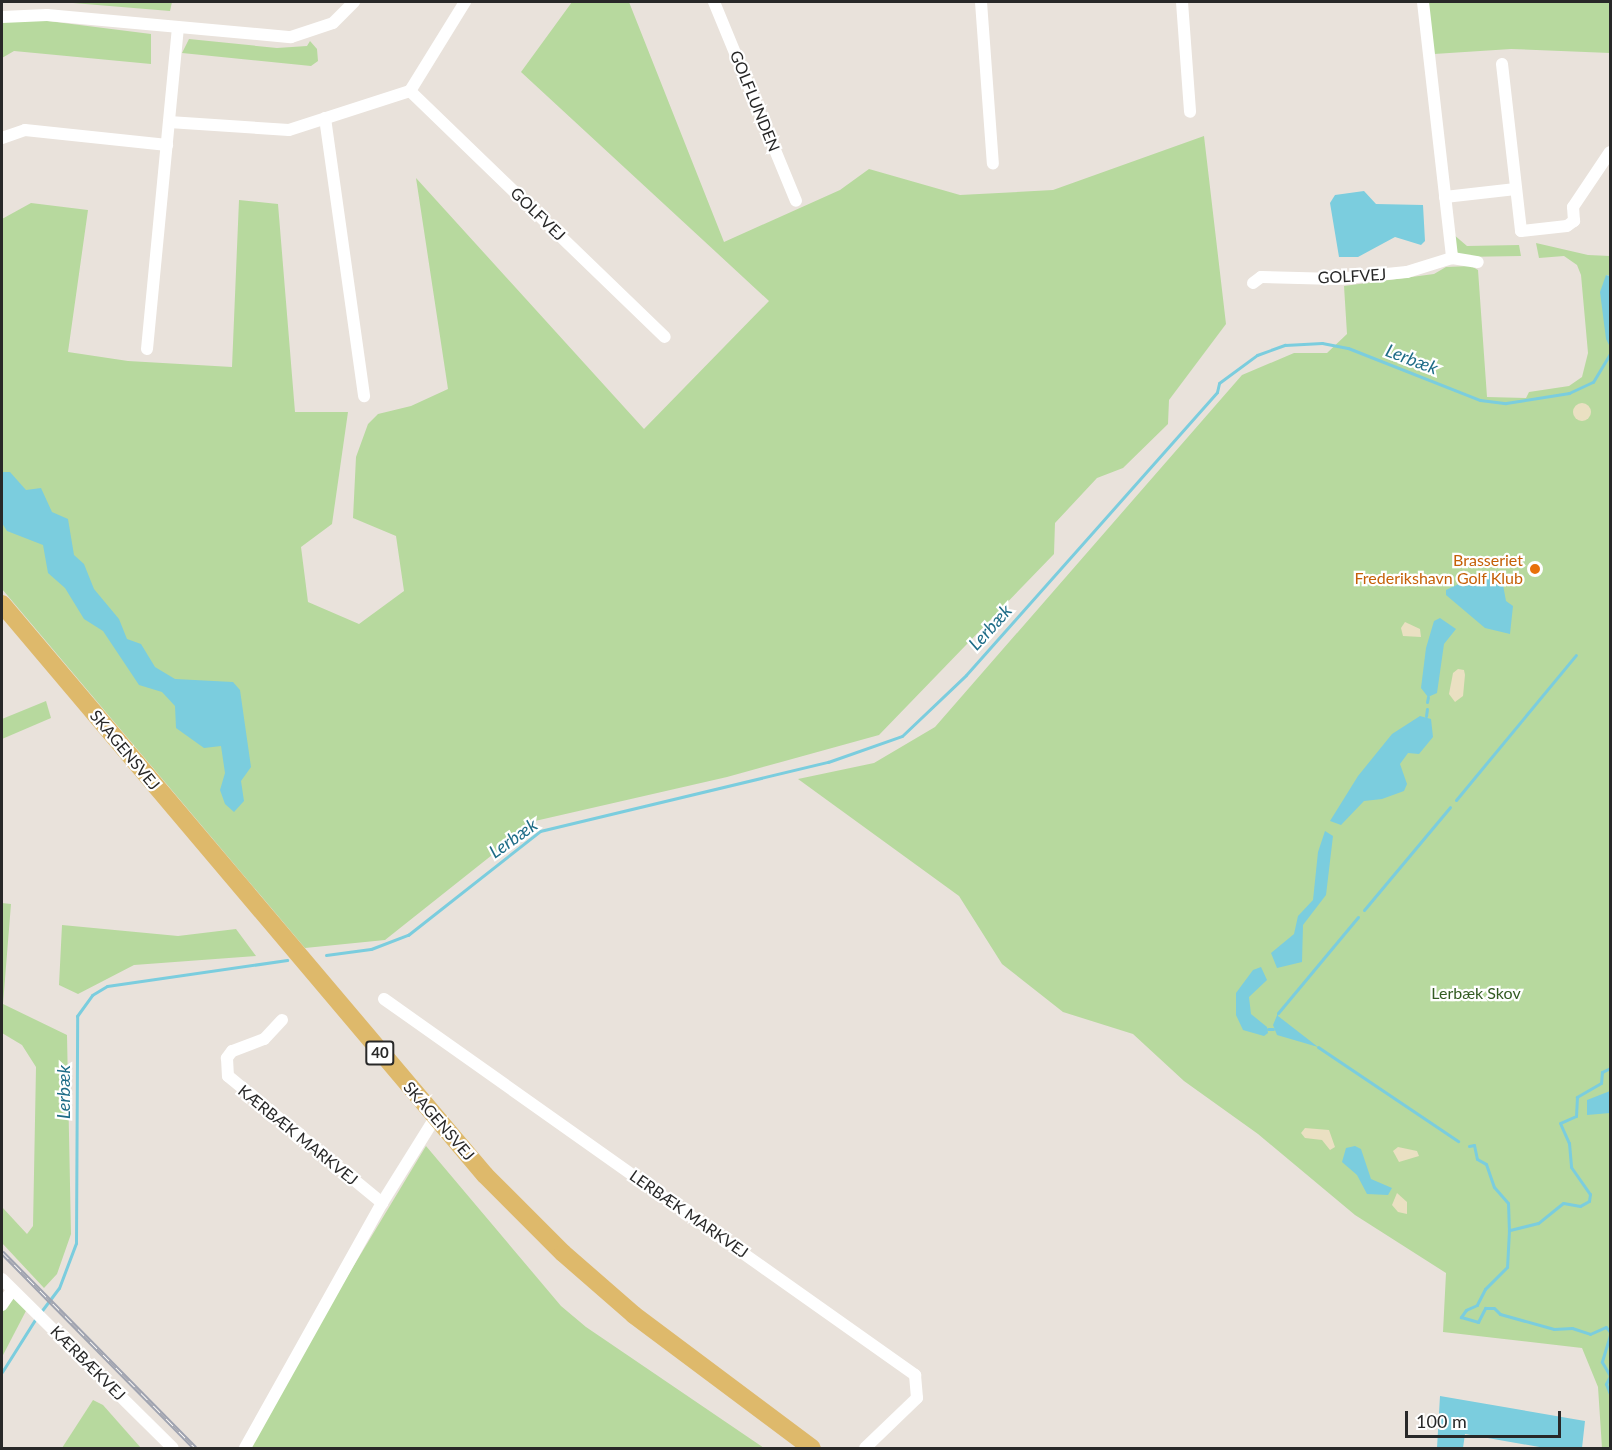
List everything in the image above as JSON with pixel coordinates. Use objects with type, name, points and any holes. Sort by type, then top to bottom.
[{"type":"main road","name":"SKAGENSVEJ","points":[[2,604],[435,1118],[518,1209],[592,1279],[692,1361],[812,1449]]},
{"type":"street","points":[[2,17],[46,15],[291,38],[333,23],[354,2]]},
{"type":"street","points":[[169,122],[270,131],[325,118],[410,91],[465,2]]},
{"type":"street","name":"GOLFLUNDEN","points":[[714,2],[796,201]]},
{"type":"street","points":[[981,2],[993,164]]},
{"type":"street","points":[[1182,2],[1190,112]]},
{"type":"street","points":[[1423,2],[1452,258]]},
{"type":"street","points":[[147,349],[178,28]]},
{"type":"street","points":[[1502,64],[1521,231],[1567,226],[1574,221],[1573,207],[1611,152]]},
{"type":"street","name":"GOLFVEJ","points":[[410,91],[665,337]]},
{"type":"street","points":[[325,118],[364,396]]},
{"type":"street","points":[[2,138],[25,130],[166,145]]},
{"type":"street","points":[[1445,197],[1516,189]]},
{"type":"street","name":"GOLFVEJ","points":[[1253,283],[1261,277],[1337,279],[1407,272],[1452,258],[1478,262]]},
{"type":"street","name":"LERBÆK MARKVEJ","points":[[384,999],[915,1375],[917,1398],[865,1449]]},
{"type":"street","name":"KÆRBÆK MARKVEJ","points":[[282,1020],[264,1039],[232,1051],[227,1058],[228,1076],[382,1203]]},
{"type":"street","points":[[245,1449],[382,1203],[435,1118]]},
{"type":"street","name":"KÆRBÆKVEJ","points":[[2,1279],[33,1307],[173,1449]]},
{"type":"street","points":[[2,1305],[12,1290]]},
{"type":"green space","points":[[61,2],[172,2],[170,11]]},
{"type":"green space","points":[[572,2],[629,2],[724,242],[840,190],[869,169],[960,195],[1053,190],[1204,136],[1226,324],[1169,400],[1168,424],[1123,468],[1097,478],[1055,523],[1054,554],[879,735],[727,777],[535,821],[385,940],[305,948],[2,589],[2,219],[31,203],[88,210],[68,352],[128,361],[232,367],[239,200],[278,204],[295,412],[348,412],[332,524],[301,547],[308,602],[359,624],[404,591],[396,536],[353,518],[356,457],[368,424],[378,414],[411,406],[448,389],[416,178],[644,429],[769,301],[521,72]]},
{"type":"green space","points":[[1428,2],[1610,2],[1610,53],[1511,49],[1434,54]]},
{"type":"green space","points":[[24,18],[151,34],[151,64],[14,51],[2,58],[2,20]]},
{"type":"green space","points":[[189,39],[277,48],[307,46],[310,41],[317,49],[318,61],[311,66],[182,53]]},
{"type":"green space","points":[[1453,234],[1467,246],[1519,245],[1521,256],[1461,257],[1456,251]]},
{"type":"green space","name":"Lerbæk Skov","points":[[1536,243],[1588,255],[1610,256],[1610,276],[1606,275],[1610,347],[1610,1448],[1602,1448],[1598,1387],[1582,1348],[1443,1332],[1446,1273],[1355,1215],[1258,1134],[1184,1081],[1133,1034],[1063,1012],[1002,964],[959,896],[798,779],[874,763],[935,727],[1242,375],[1294,353],[1327,353],[1347,334],[1344,286],[1434,274],[1446,267],[1471,266],[1478,270],[1487,397],[1526,398],[1529,392],[1569,386],[1582,377],[1588,353],[1581,275],[1577,265],[1564,256],[1539,258]]},
{"type":"green space","points":[[46,701],[51,718],[2,739],[2,719]]},
{"type":"green space","points":[[2,903],[11,904],[3,1004],[67,1035],[71,1234],[57,1274],[44,1288],[2,1243],[2,1207],[27,1234],[33,1226],[36,1067],[22,1045],[2,1033]]},
{"type":"green space","points":[[62,925],[178,936],[236,929],[256,956],[134,965],[78,994],[59,985]]},
{"type":"green space","points":[[426,1146],[561,1306],[586,1327],[764,1448],[250,1448],[292,1368]]},
{"type":"green space","points":[[13,1298],[28,1307],[2,1357],[2,1312]]},
{"type":"green space","points":[[93,1400],[103,1405],[141,1448],[62,1448]]},
{"type":"sand","points":[[1582,403],[1588,406],[1591,412],[1588,418],[1582,421],[1576,418],[1573,412],[1576,406]]},
{"type":"sand","points":[[1405,622],[1420,629],[1421,637],[1403,636],[1401,628]]},
{"type":"sand","points":[[1458,669],[1464,670],[1465,675],[1463,696],[1455,702],[1449,694],[1453,673]]},
{"type":"sand","points":[[1305,1128],[1329,1130],[1335,1147],[1330,1150],[1322,1140],[1305,1138],[1301,1133]]},
{"type":"sand","points":[[1398,1147],[1417,1151],[1419,1156],[1399,1162],[1393,1151]]},
{"type":"sand","points":[[1397,1193],[1407,1202],[1407,1214],[1398,1212],[1392,1205]]},
{"type":"water","points":[[1364,191],[1376,204],[1423,205],[1425,241],[1421,245],[1395,237],[1358,257],[1339,257],[1330,203],[1335,195]]},
{"type":"water","points":[[1606,275],[1610,276],[1610,347],[1606,339],[1600,292]]},
{"type":"water","points":[[2,472],[10,472],[26,490],[41,488],[52,512],[68,519],[74,555],[84,564],[94,589],[119,619],[127,639],[141,644],[155,667],[175,679],[233,682],[240,690],[251,767],[241,781],[244,801],[234,812],[225,804],[220,790],[225,773],[221,746],[204,748],[176,728],[175,706],[162,692],[139,685],[103,631],[84,619],[65,588],[48,573],[43,545],[7,531],[2,523]]},
{"type":"water","points":[[1495,572],[1501,574],[1506,601],[1513,606],[1510,634],[1485,628],[1446,595],[1446,590],[1471,578]]},
{"type":"water","points":[[1440,618],[1456,629],[1444,644],[1437,693],[1428,697],[1421,688],[1426,648],[1434,621]]},
{"type":"water","points":[[1420,716],[1431,719],[1433,737],[1419,754],[1408,753],[1400,764],[1407,784],[1404,791],[1382,799],[1364,801],[1341,825],[1330,821],[1358,776],[1392,734]]},
{"type":"water","points":[[1325,831],[1333,836],[1326,895],[1303,925],[1302,962],[1277,968],[1271,953],[1294,934],[1298,916],[1313,900],[1318,852]]},
{"type":"water","points":[[1261,967],[1267,980],[1249,997],[1251,1014],[1267,1027],[1268,1033],[1264,1036],[1243,1030],[1236,1015],[1236,993],[1253,970]]},
{"type":"water","points":[[1278,1013],[1278,1016],[1318,1047],[1277,1035],[1273,1025]]},
{"type":"water","points":[[1610,1091],[1610,1113],[1587,1115],[1587,1100]]},
{"type":"water","points":[[1355,1146],[1361,1149],[1371,1179],[1392,1188],[1388,1195],[1367,1194],[1357,1175],[1342,1162],[1346,1148]]},
{"type":"water","points":[[1440,1396],[1585,1421],[1582,1448],[1545,1448],[1465,1434],[1463,1448],[1437,1448]]},
{"type":"waterway","name":"Lerbæk","points":[[326,955],[371,949],[408,935],[540,831],[828,762],[902,736],[966,675],[1217,392],[1219,383],[1257,355],[1285,345],[1322,343],[1348,348],[1480,400],[1506,403],[1569,393],[1593,382],[1610,354]]},
{"type":"waterway","points":[[1456,800],[1576,655]]},
{"type":"waterway","points":[[1427,702],[1428,697]]},
{"type":"waterway","points":[[1426,716],[1427,709]]},
{"type":"waterway","points":[[1364,910],[1450,807]]},
{"type":"waterway","points":[[1278,1013],[1358,917]]},
{"type":"waterway","name":"Lerbæk","points":[[40,1313],[59,1288],[76,1243],[77,1016],[92,995],[107,986],[287,960]]},
{"type":"waterway","points":[[1268,1029],[1273,1029]]},
{"type":"waterway","points":[[1318,1047],[1458,1141]]},
{"type":"waterway","points":[[1610,1068],[1602,1072],[1601,1083],[1577,1097],[1576,1116],[1560,1123],[1569,1143],[1571,1167],[1590,1194],[1589,1201],[1580,1206],[1563,1203],[1538,1223],[1509,1230],[1507,1267],[1485,1289],[1477,1305],[1466,1310],[1461,1317],[1478,1322],[1485,1308],[1494,1308],[1500,1314],[1554,1329],[1572,1328],[1590,1334],[1606,1327],[1610,1332]]},
{"type":"waterway","points":[[1469,1146],[1474,1145],[1477,1159],[1486,1164],[1494,1187],[1508,1203],[1509,1230]]},
{"type":"waterway","name":"Lerbæk","points":[[2,1372],[36,1318]]},
{"type":"waterway","points":[[1610,1335],[1602,1362],[1610,1376],[1606,1384],[1610,1394]]},
{"type":"waterway","points":[[1610,1411],[1610,1420]]},
{"type":"railway","points":[[2,1252],[195,1448]]},
{"type":"place","name":"Brasseriet Frederikshavn Golf Klub","points":[[1535,569]]}]
